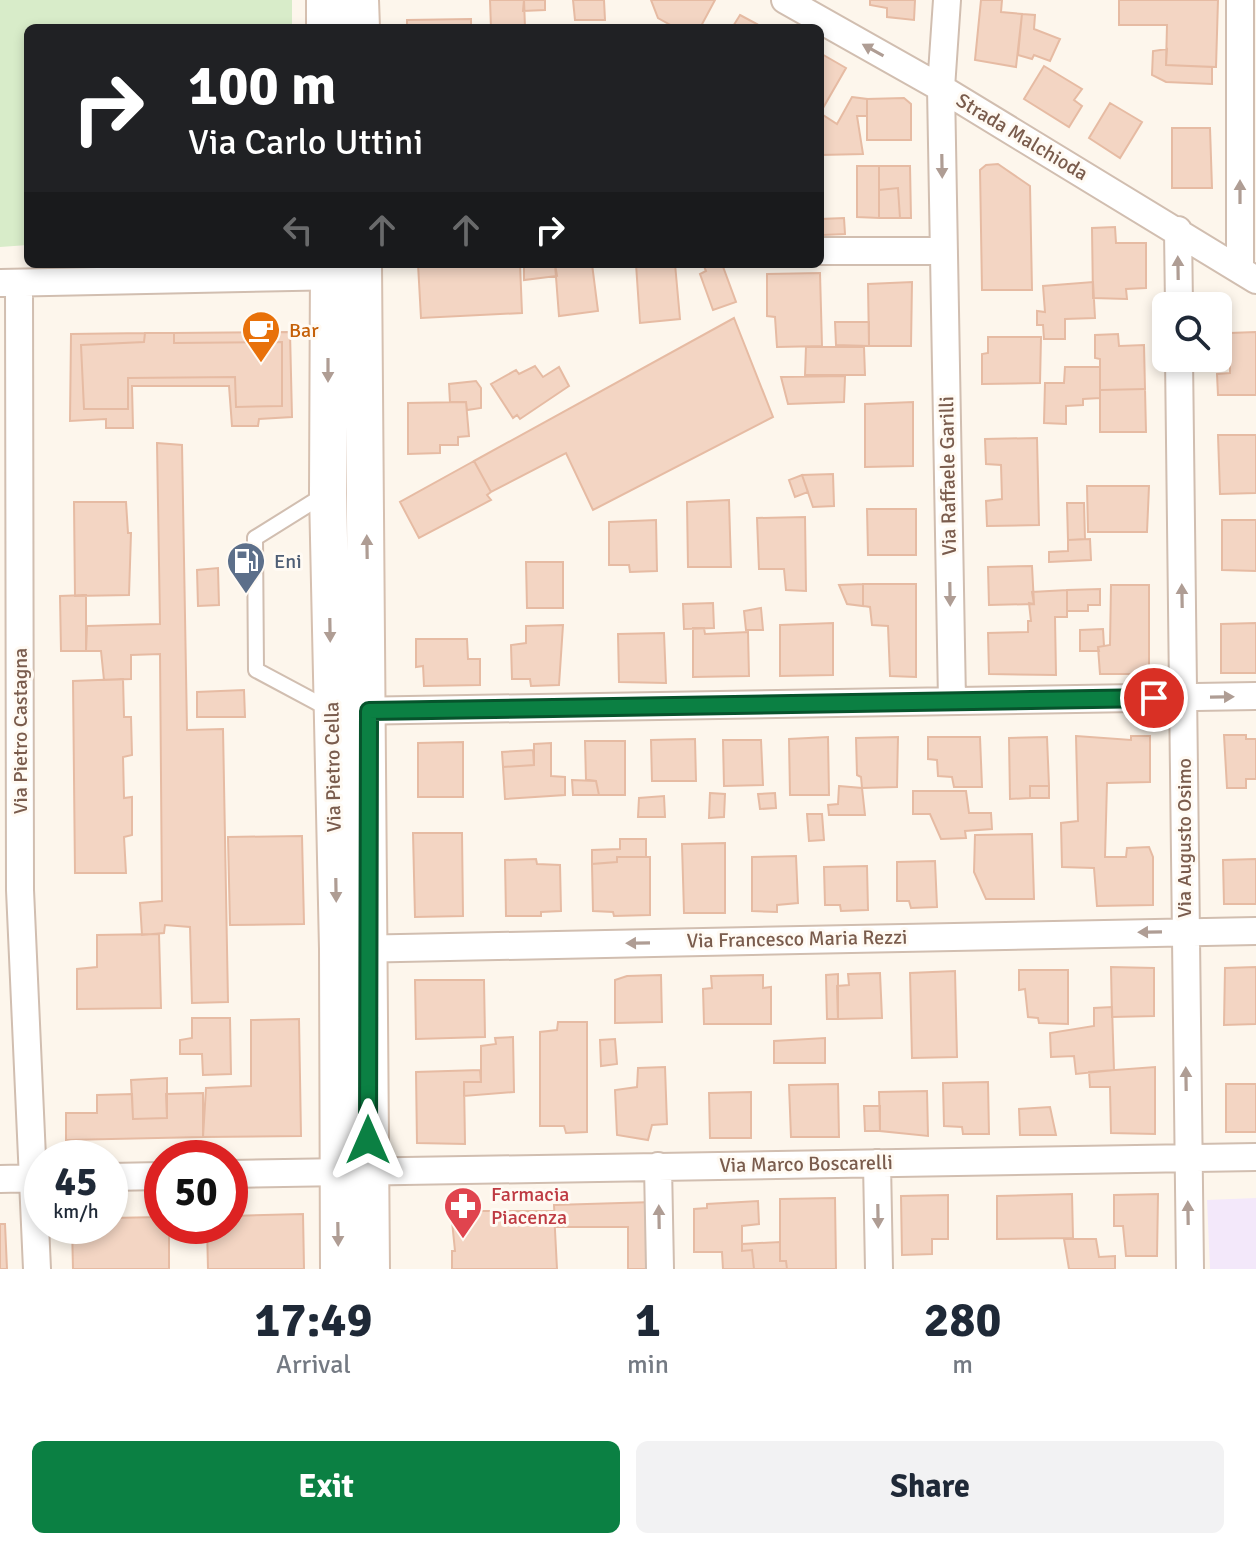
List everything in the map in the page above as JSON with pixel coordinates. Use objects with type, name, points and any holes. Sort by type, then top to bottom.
[{"type":"main road","points":[[325,0],[325,24]]},
{"type":"main road","points":[[360,0],[361,24]]},
{"type":"main road","name":"Via Pietro Cella","points":[[346,270],[328,493],[332,711],[354,949]]},
{"type":"main road","name":"Via Pietro Cella","points":[[339,1269],[354,1172],[354,949],[369,711],[346,270]]},
{"type":"main road","name":"Via Pietro Cella","points":[[354,1172],[371,1269]]},
{"type":"street","name":"Strada Malchioda","points":[[785,0],[941,88],[1248,275]]},
{"type":"street","name":"Via Raffaele Garilli","points":[[947,0],[941,88],[952,701]]},
{"type":"street","points":[[1240,0],[1248,275]]},
{"type":"street","points":[[1178,230],[1179,292]]},
{"type":"street","points":[[824,251],[944,251]]},
{"type":"street","points":[[10,283],[346,270]]},
{"type":"street","name":"Via Pietro Castagna","points":[[10,283],[10,890],[34,1140]]},
{"type":"street","name":"Via Augusto Osimo","points":[[1179,372],[1190,1269]]},
{"type":"street","points":[[332,711],[1256,696]]},
{"type":"street","name":"Via Francesco Maria Rezzi","points":[[354,949],[1256,931]]},
{"type":"street","name":"Via Marco Boscarelli","points":[[248,1174],[1256,1157]]},
{"type":"street","points":[[877,1163],[879,1269]]},
{"type":"street","points":[[658,1166],[660,1269]]},
{"type":"street","points":[[0,1179],[24,1178]]},
{"type":"street","name":"Via Pietro Castagna","points":[[37,1244],[37,1269]]},
{"type":"lane","points":[[328,493],[255,538],[256,670],[332,711]]},
{"type":"shaded area","points":[[1256,1198],[1256,1269],[1210,1269],[1207,1200]]},
{"type":"green space","points":[[0,0],[292,0],[292,24],[24,24],[24,245],[0,247]]},
{"type":"building","points":[[490,0],[524,0],[525,24],[491,24]]},
{"type":"building","points":[[524,0],[545,0],[545,10],[523,11]]},
{"type":"building","points":[[573,0],[604,0],[605,20],[575,20]]},
{"type":"building","points":[[651,0],[715,0],[702,24],[669,24],[658,18]]},
{"type":"building","points":[[870,0],[915,0],[914,20],[887,17],[887,8],[870,5]]},
{"type":"building","points":[[981,0],[1002,0],[1001,12],[1022,14],[1016,67],[975,60]]},
{"type":"building","points":[[1119,0],[1218,0],[1216,67],[1166,65],[1167,25],[1119,25]]},
{"type":"building","points":[[1022,14],[1035,15],[1034,29],[1060,39],[1050,61],[1034,55],[1032,59],[1018,55]]},
{"type":"building","points":[[740,15],[757,24],[734,24]]},
{"type":"building","points":[[471,19],[471,24],[407,24],[407,20]]},
{"type":"building","points":[[1167,49],[1166,65],[1212,67],[1212,84],[1166,82],[1152,75],[1153,51]]},
{"type":"building","points":[[824,55],[846,68],[824,106]]},
{"type":"building","points":[[1044,66],[1082,89],[1074,100],[1082,106],[1069,127],[1024,99]]},
{"type":"building","points":[[852,97],[867,99],[867,116],[857,116],[863,154],[824,155],[824,116],[837,124]]},
{"type":"building","points":[[904,98],[911,104],[911,140],[867,140],[867,99]]},
{"type":"building","points":[[1110,103],[1142,122],[1120,158],[1089,138]]},
{"type":"building","points":[[1172,128],[1210,128],[1212,188],[1172,188]]},
{"type":"building","points":[[998,164],[1030,186],[1032,290],[982,290],[980,170],[986,165]]},
{"type":"building","points":[[857,166],[879,166],[879,218],[857,217]]},
{"type":"building","points":[[879,166],[910,166],[911,218],[900,218],[898,188],[879,190]]},
{"type":"building","points":[[898,188],[900,218],[879,218],[879,190]]},
{"type":"building","points":[[844,218],[845,234],[824,235],[824,219]]},
{"type":"building","points":[[1115,227],[1116,243],[1146,243],[1146,288],[1126,289],[1127,299],[1093,298],[1092,228]]},
{"type":"building","points":[[418,268],[520,268],[522,313],[421,318]]},
{"type":"building","points":[[524,268],[556,268],[557,276],[524,280]]},
{"type":"building","points":[[555,268],[593,268],[598,311],[559,316]]},
{"type":"building","points":[[636,268],[675,268],[680,319],[640,323]]},
{"type":"building","points":[[705,268],[723,268],[736,302],[713,310],[700,274],[706,271]]},
{"type":"building","points":[[820,273],[822,346],[777,347],[775,317],[767,316],[767,274]]},
{"type":"building","points":[[912,282],[911,346],[869,346],[868,284]]},
{"type":"building","points":[[1093,282],[1095,318],[1065,319],[1065,339],[1044,339],[1043,325],[1037,325],[1037,311],[1045,312],[1043,286]]},
{"type":"building","points":[[734,318],[773,417],[593,510],[566,453],[491,492],[474,461]]},
{"type":"building","points":[[835,322],[869,322],[869,346],[836,345]]},
{"type":"building","points":[[290,332],[292,417],[259,419],[258,426],[232,426],[229,386],[132,386],[133,428],[106,428],[106,419],[70,421],[71,334],[145,333],[144,342],[81,345],[84,409],[128,409],[128,378],[235,377],[236,407],[282,406],[282,342],[174,343],[174,333]]},
{"type":"building","points":[[1256,332],[1256,395],[1218,395],[1217,374],[1232,372],[1232,333]]},
{"type":"building","points":[[145,333],[174,333],[174,343],[282,342],[282,406],[236,407],[235,377],[128,378],[128,409],[84,409],[81,345],[144,342]]},
{"type":"building","points":[[1118,334],[1119,346],[1144,345],[1145,389],[1100,390],[1100,359],[1095,358],[1095,335]]},
{"type":"building","points":[[988,337],[1041,337],[1040,383],[982,384],[982,354],[988,353]]},
{"type":"building","points":[[806,347],[864,347],[865,375],[805,375]]},
{"type":"building","points":[[535,366],[543,377],[559,367],[569,386],[520,419],[517,415],[513,418],[491,384],[516,370],[519,374]]},
{"type":"building","points":[[1065,367],[1100,367],[1100,398],[1083,399],[1083,405],[1066,406],[1066,424],[1044,423],[1045,383],[1064,383]]},
{"type":"building","points":[[845,376],[844,402],[788,404],[781,377]]},
{"type":"building","points":[[476,381],[481,388],[481,408],[467,410],[466,402],[450,402],[449,384]]},
{"type":"building","points":[[1145,389],[1146,432],[1100,432],[1100,390]]},
{"type":"building","points":[[466,402],[469,436],[458,437],[458,445],[440,445],[440,453],[408,454],[408,403]]},
{"type":"building","points":[[913,402],[913,466],[865,467],[865,404]]},
{"type":"building","points":[[1218,435],[1256,435],[1256,493],[1220,494]]},
{"type":"building","points":[[1037,438],[1039,525],[987,526],[986,501],[1002,499],[1001,465],[986,464],[985,439]]},
{"type":"building","points":[[157,443],[182,445],[187,730],[223,729],[228,1002],[192,1003],[190,927],[165,925],[164,933],[142,935],[140,903],[162,901],[160,654],[131,655],[131,679],[104,680],[101,651],[86,651],[87,626],[160,624]]},
{"type":"building","points":[[474,461],[491,492],[487,495],[491,500],[419,538],[400,502]]},
{"type":"building","points":[[833,474],[834,506],[813,507],[802,475]]},
{"type":"building","points":[[802,475],[808,492],[795,497],[789,480]]},
{"type":"building","points":[[1087,486],[1149,486],[1147,532],[1088,532]]},
{"type":"building","points":[[729,500],[731,567],[688,567],[687,502]]},
{"type":"building","points":[[74,502],[126,502],[128,533],[131,533],[129,595],[75,596]]},
{"type":"building","points":[[1067,503],[1084,503],[1085,539],[1068,540]]},
{"type":"building","points":[[867,509],[916,509],[916,555],[868,555]]},
{"type":"building","points":[[805,517],[806,591],[786,590],[784,569],[759,569],[757,518]]},
{"type":"building","points":[[656,520],[657,571],[630,572],[629,565],[609,565],[609,522]]},
{"type":"building","points":[[1222,520],[1256,520],[1256,571],[1222,570]]},
{"type":"building","points":[[1090,539],[1091,560],[1049,562],[1049,552],[1068,551],[1068,540]]},
{"type":"building","points":[[526,562],[563,562],[563,608],[527,608]]},
{"type":"building","points":[[1032,566],[1034,604],[989,605],[988,567]]},
{"type":"building","points":[[218,568],[219,605],[198,606],[197,570]]},
{"type":"building","points":[[863,584],[863,606],[847,604],[839,585]]},
{"type":"building","points":[[863,584],[916,584],[916,677],[890,676],[888,626],[872,625],[870,607],[863,606]]},
{"type":"building","points":[[1111,585],[1149,585],[1149,674],[1100,674],[1098,647],[1110,645]]},
{"type":"building","points":[[1100,589],[1100,605],[1088,605],[1088,611],[1067,611],[1067,590]]},
{"type":"building","points":[[1067,590],[1067,617],[1055,617],[1056,675],[989,674],[988,633],[1028,632],[1028,621],[1031,621],[1029,603],[1034,604],[1032,592]]},
{"type":"building","points":[[86,595],[86,651],[61,651],[60,596]]},
{"type":"building","points":[[713,603],[714,628],[684,629],[683,604]]},
{"type":"building","points":[[761,608],[763,630],[746,630],[744,611]]},
{"type":"building","points":[[833,623],[833,675],[780,676],[780,625]]},
{"type":"building","points":[[1256,623],[1256,673],[1221,673],[1221,624]]},
{"type":"building","points":[[563,625],[559,685],[531,686],[530,679],[512,679],[511,645],[526,643],[526,626]]},
{"type":"building","points":[[693,628],[704,628],[705,634],[748,632],[749,676],[693,677]]},
{"type":"building","points":[[1103,629],[1104,646],[1098,647],[1099,651],[1080,651],[1080,630]]},
{"type":"building","points":[[664,633],[666,683],[619,682],[618,634]]},
{"type":"building","points":[[416,639],[467,639],[468,659],[480,659],[480,685],[424,686],[423,666],[416,667]]},
{"type":"building","points":[[123,679],[124,717],[131,717],[132,755],[123,757],[124,798],[132,797],[132,835],[124,837],[126,873],[75,873],[73,681]]},
{"type":"building","points":[[244,690],[245,717],[197,717],[197,692]]},
{"type":"building","points":[[1224,735],[1246,735],[1246,739],[1256,739],[1256,779],[1246,779],[1246,788],[1227,788]]},
{"type":"building","points":[[1076,736],[1131,740],[1131,736],[1150,736],[1150,782],[1107,783],[1105,857],[1126,857],[1127,848],[1149,847],[1153,857],[1153,905],[1097,906],[1094,868],[1062,867],[1061,823],[1078,821]]},
{"type":"building","points":[[828,737],[829,795],[790,795],[789,739]]},
{"type":"building","points":[[898,737],[897,787],[862,788],[861,777],[857,775],[856,738]]},
{"type":"building","points":[[928,737],[980,737],[982,787],[954,787],[952,777],[938,776],[937,760],[928,759]]},
{"type":"building","points":[[1047,737],[1049,786],[1030,786],[1030,798],[1010,799],[1009,738]]},
{"type":"building","points":[[695,739],[696,781],[652,781],[651,740]]},
{"type":"building","points":[[723,740],[761,740],[763,785],[724,786]]},
{"type":"building","points":[[585,741],[625,741],[625,795],[599,795],[596,781],[586,780]]},
{"type":"building","points":[[463,742],[463,797],[418,797],[418,743]]},
{"type":"building","points":[[551,743],[551,776],[565,777],[565,795],[505,799],[503,767],[534,765],[534,744]]},
{"type":"building","points":[[533,750],[534,765],[503,767],[502,752]]},
{"type":"building","points":[[572,780],[596,781],[599,795],[573,795]]},
{"type":"building","points":[[839,786],[862,788],[865,815],[829,815],[828,805],[838,804]]},
{"type":"building","points":[[1030,786],[1049,786],[1049,798],[1030,798]]},
{"type":"building","points":[[913,791],[966,791],[969,813],[991,813],[992,829],[965,831],[966,838],[941,839],[930,814],[913,814]]},
{"type":"building","points":[[710,793],[725,794],[724,817],[709,818]]},
{"type":"building","points":[[775,793],[776,808],[760,809],[758,794]]},
{"type":"building","points":[[664,796],[665,817],[638,817],[639,798]]},
{"type":"building","points":[[807,814],[822,814],[824,840],[809,841]]},
{"type":"building","points":[[413,833],[462,833],[463,916],[415,917]]},
{"type":"building","points":[[1032,834],[1034,899],[986,899],[974,872],[975,835]]},
{"type":"building","points":[[302,836],[304,924],[230,925],[228,837]]},
{"type":"building","points":[[620,839],[646,839],[646,857],[617,857],[617,862],[592,864],[592,850],[620,849]]},
{"type":"building","points":[[725,843],[725,913],[684,913],[682,844]]},
{"type":"building","points":[[796,856],[798,903],[777,905],[777,912],[752,911],[752,857]]},
{"type":"building","points":[[617,857],[650,857],[650,915],[614,916],[613,912],[593,911],[592,864],[617,862]]},
{"type":"building","points":[[536,859],[537,864],[560,865],[561,911],[541,912],[541,916],[506,916],[505,860]]},
{"type":"building","points":[[1256,859],[1256,904],[1224,904],[1223,860]]},
{"type":"building","points":[[935,861],[937,907],[911,908],[909,901],[897,901],[897,862]]},
{"type":"building","points":[[867,866],[868,910],[841,911],[840,905],[825,905],[824,867]]},
{"type":"building","points":[[159,934],[161,1008],[77,1009],[77,969],[97,967],[97,935]]},
{"type":"building","points":[[1111,967],[1154,968],[1154,1016],[1112,1017]]},
{"type":"building","points":[[1256,967],[1256,1024],[1224,1025],[1225,968]]},
{"type":"building","points":[[1019,970],[1068,970],[1068,1024],[1039,1023],[1038,1018],[1028,1017],[1025,989],[1019,990]]},
{"type":"building","points":[[955,971],[957,1057],[912,1058],[910,973]]},
{"type":"building","points":[[880,973],[882,1018],[838,1019],[837,986],[849,985],[848,974]]},
{"type":"building","points":[[838,974],[838,1019],[827,1019],[826,975]]},
{"type":"building","points":[[661,975],[662,1022],[615,1023],[615,980],[627,976]]},
{"type":"building","points":[[763,975],[763,988],[771,987],[771,1024],[704,1024],[703,989],[712,988],[711,976]]},
{"type":"building","points":[[415,980],[484,980],[485,1037],[416,1039]]},
{"type":"building","points":[[1112,1007],[1114,1070],[1076,1074],[1074,1056],[1051,1057],[1050,1033],[1094,1026],[1094,1008]]},
{"type":"building","points":[[192,1018],[230,1018],[231,1074],[203,1075],[202,1054],[180,1054],[180,1040],[192,1038]]},
{"type":"building","points":[[299,1019],[301,1136],[203,1137],[206,1088],[251,1086],[251,1020]]},
{"type":"building","points":[[558,1022],[587,1022],[587,1132],[566,1133],[564,1126],[540,1126],[540,1032],[557,1030]]},
{"type":"building","points":[[513,1037],[514,1092],[464,1096],[464,1082],[481,1082],[481,1046],[496,1044],[495,1038]]},
{"type":"building","points":[[825,1038],[825,1063],[774,1063],[774,1041]]},
{"type":"building","points":[[615,1039],[617,1064],[601,1066],[600,1040]]},
{"type":"building","points":[[665,1067],[667,1124],[652,1125],[648,1140],[617,1135],[615,1090],[637,1087],[638,1068]]},
{"type":"building","points":[[1155,1067],[1155,1134],[1111,1133],[1110,1087],[1090,1087],[1089,1072]]},
{"type":"building","points":[[480,1070],[481,1082],[464,1082],[465,1144],[417,1143],[416,1072]]},
{"type":"building","points":[[167,1078],[167,1118],[133,1119],[131,1080]]},
{"type":"building","points":[[988,1082],[989,1134],[963,1134],[962,1127],[944,1126],[943,1083]]},
{"type":"building","points":[[838,1084],[839,1137],[791,1137],[789,1085]]},
{"type":"building","points":[[1226,1084],[1256,1084],[1256,1132],[1226,1132]]},
{"type":"building","points":[[927,1091],[928,1136],[880,1131],[879,1092]]},
{"type":"building","points":[[751,1092],[751,1138],[710,1138],[709,1093]]},
{"type":"building","points":[[203,1093],[203,1137],[66,1140],[66,1113],[97,1113],[97,1095],[132,1094],[133,1119],[167,1118],[166,1094]]},
{"type":"building","points":[[864,1106],[880,1106],[880,1131],[865,1131]]},
{"type":"building","points":[[1050,1107],[1056,1135],[1020,1135],[1019,1109]]},
{"type":"building","points":[[1072,1194],[1073,1238],[997,1239],[997,1196]]},
{"type":"building","points":[[1158,1194],[1157,1256],[1126,1256],[1123,1226],[1114,1226],[1114,1195]]},
{"type":"building","points":[[948,1195],[948,1239],[932,1239],[932,1254],[902,1255],[901,1196]]},
{"type":"building","points":[[835,1198],[836,1269],[787,1269],[786,1261],[780,1261],[780,1199]]},
{"type":"building","points":[[758,1201],[759,1224],[742,1226],[742,1251],[752,1250],[754,1269],[723,1269],[722,1252],[694,1252],[694,1209],[707,1208],[707,1204]]},
{"type":"building","points":[[654,1202],[656,1269],[628,1269],[628,1227],[555,1227],[554,1205]]},
{"type":"building","points":[[451,1211],[554,1211],[557,1269],[452,1269],[452,1251],[455,1251]]},
{"type":"building","points":[[303,1214],[304,1269],[208,1269],[207,1244],[248,1244],[248,1216]]},
{"type":"building","points":[[144,1217],[144,1244],[169,1244],[169,1269],[73,1269],[72,1244],[128,1244],[128,1218]]},
{"type":"building","points":[[0,1224],[5,1224],[7,1269],[0,1269]]},
{"type":"building","points":[[1064,1239],[1096,1239],[1099,1257],[1115,1256],[1115,1269],[1069,1269]]},
{"type":"building","points":[[780,1242],[780,1261],[786,1261],[787,1269],[754,1269],[752,1250],[742,1251],[742,1244]]},
{"type":"place","name":"Bar","points":[[261,364]]},
{"type":"place","name":"Eni","points":[[246,595]]},
{"type":"place","name":"Farmacia Piacenza","points":[[463,1240]]},
{"type":"route","points":[[368,1140],[369,711],[1154,698]]}]
